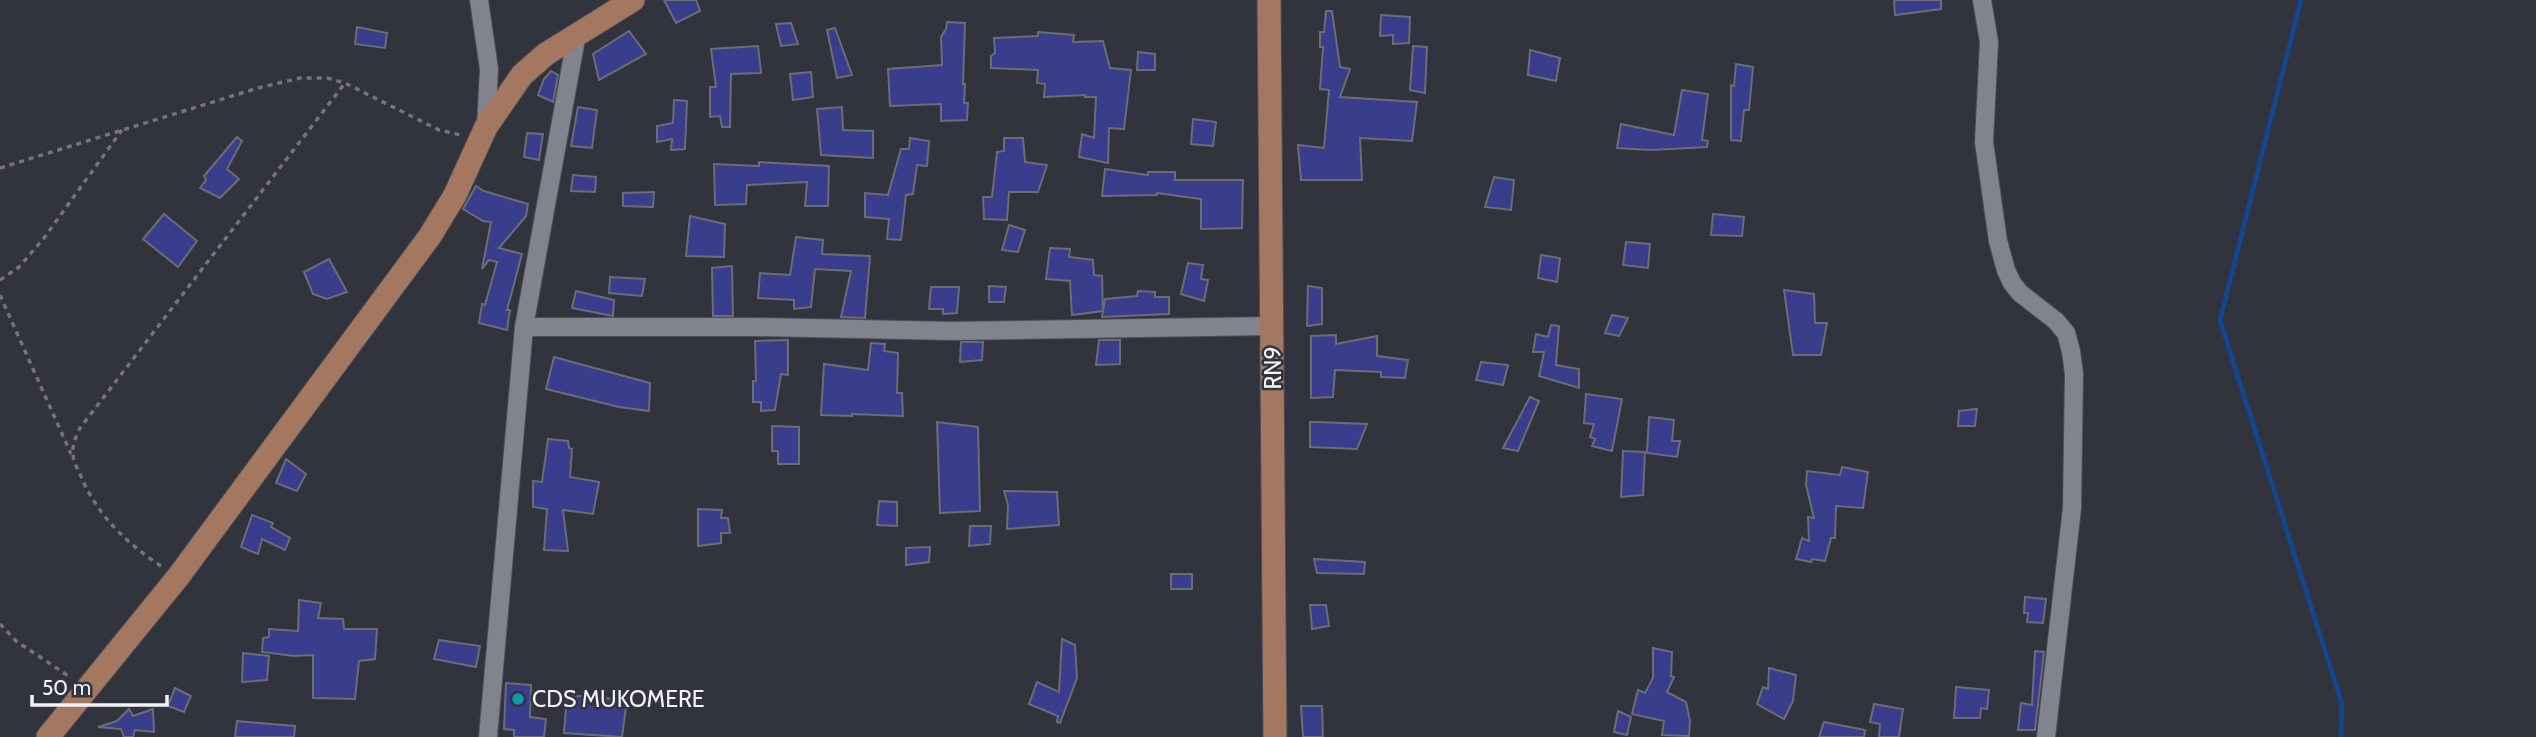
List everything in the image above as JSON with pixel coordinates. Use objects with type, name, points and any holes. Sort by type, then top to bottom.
[{"type":"main road","points":[[48,737],[178,577],[430,236],[455,195],[486,127],[522,75],[546,54],[577,33],[633,0]]},
{"type":"main road","name":"RN9","points":[[1269,0],[1275,737]]},
{"type":"street","points":[[479,0],[489,69],[486,127]]},
{"type":"street","points":[[1982,0],[1989,42],[1984,142],[1998,241],[2012,283],[2066,333],[2074,374],[2072,508],[2046,737]]},
{"type":"street","points":[[488,737],[524,327],[577,33]]},
{"type":"street","points":[[524,327],[952,331],[1273,326]]},
{"type":"path","points":[[0,168],[258,88],[300,78],[327,78],[345,83],[439,130],[463,135],[486,127]]},
{"type":"path","points":[[72,456],[74,441],[80,428],[345,83]]},
{"type":"path","points":[[0,280],[19,267],[44,238],[123,129]]},
{"type":"path","points":[[0,295],[87,491],[109,522],[136,549],[178,577]]},
{"type":"path","points":[[0,624],[16,641],[59,671],[87,686]]},
{"type":"building","points":[[664,0],[696,0],[700,11],[676,23]]},
{"type":"building","points":[[1894,0],[1941,0],[1941,9],[1895,15]]},
{"type":"building","points":[[1326,11],[1332,11],[1340,67],[1350,69],[1340,97],[1417,102],[1412,141],[1360,138],[1362,180],[1301,180],[1298,145],[1324,148],[1329,90],[1320,89],[1323,47],[1320,47],[1320,32],[1324,32]]},
{"type":"building","points":[[1381,15],[1410,17],[1409,43],[1393,44],[1393,35],[1380,36]]},
{"type":"building","points":[[947,22],[965,23],[963,84],[964,103],[968,103],[967,120],[941,121],[941,104],[890,106],[888,69],[942,65],[941,37]]},
{"type":"building","points":[[791,23],[798,44],[781,46],[776,24]]},
{"type":"building","points":[[357,27],[387,33],[385,48],[355,44]]},
{"type":"building","points":[[835,28],[852,75],[837,78],[827,30]]},
{"type":"building","points":[[629,31],[646,54],[599,80],[593,54]]},
{"type":"building","points":[[1038,32],[1074,35],[1073,42],[1103,41],[1110,68],[1131,70],[1124,129],[1109,128],[1108,163],[1079,157],[1082,134],[1094,138],[1096,97],[1044,97],[1045,84],[1037,83],[1038,70],[991,68],[991,56],[995,53],[994,38],[1038,36]]},
{"type":"building","points":[[758,46],[761,73],[731,74],[730,127],[722,127],[720,116],[710,117],[710,87],[716,87],[711,49]]},
{"type":"building","points":[[1413,46],[1427,47],[1425,93],[1410,90]]},
{"type":"building","points":[[1530,50],[1560,58],[1556,81],[1528,75]]},
{"type":"building","points":[[1138,52],[1155,54],[1155,70],[1137,70]]},
{"type":"building","points":[[1736,64],[1753,67],[1749,110],[1744,110],[1741,141],[1731,140],[1731,85],[1734,86]]},
{"type":"building","points":[[551,71],[558,75],[553,102],[538,95],[544,79]]},
{"type":"building","points":[[811,72],[813,97],[793,100],[790,74]]},
{"type":"building","points":[[1682,90],[1708,94],[1702,140],[1708,141],[1707,147],[1651,150],[1617,148],[1621,124],[1674,135]]},
{"type":"building","points":[[674,100],[687,101],[685,149],[671,150],[672,139],[657,142],[657,126],[673,123]]},
{"type":"building","points":[[578,107],[597,110],[592,148],[571,146]]},
{"type":"building","points":[[842,107],[843,130],[873,131],[873,158],[821,155],[817,109]]},
{"type":"building","points":[[1193,119],[1216,122],[1213,146],[1191,144]]},
{"type":"building","points":[[527,133],[543,134],[539,160],[524,157]]},
{"type":"building","points":[[237,137],[242,141],[227,169],[239,179],[220,198],[200,188],[206,180],[204,176]]},
{"type":"building","points":[[910,138],[929,141],[927,166],[917,165],[913,194],[906,195],[901,240],[887,239],[889,219],[865,217],[865,193],[888,195],[901,149],[909,149]]},
{"type":"building","points":[[1004,138],[1023,138],[1025,162],[1047,165],[1038,192],[1009,192],[1007,220],[984,219],[983,197],[992,197],[997,152],[1004,151]]},
{"type":"building","points":[[759,162],[829,166],[828,206],[805,206],[807,182],[747,185],[746,204],[715,205],[714,164],[759,166]]},
{"type":"building","points":[[1105,169],[1148,175],[1148,172],[1175,172],[1175,180],[1243,180],[1242,228],[1201,229],[1201,199],[1157,193],[1102,196]]},
{"type":"building","points":[[573,175],[596,177],[595,192],[571,191]]},
{"type":"building","points":[[1494,177],[1514,180],[1511,210],[1485,207]]},
{"type":"building","points":[[476,186],[484,191],[528,204],[526,216],[499,248],[522,254],[507,310],[510,310],[507,330],[479,323],[482,304],[485,305],[497,262],[489,260],[482,269],[491,222],[483,221],[463,209]]},
{"type":"building","points":[[654,192],[653,207],[623,206],[623,193]]},
{"type":"building","points":[[164,214],[197,241],[178,267],[143,239]]},
{"type":"building","points":[[1713,214],[1744,217],[1742,236],[1711,235]]},
{"type":"building","points":[[690,216],[725,224],[724,257],[686,256]]},
{"type":"building","points":[[1009,225],[1025,230],[1018,252],[1002,250]]},
{"type":"building","points":[[796,237],[823,240],[822,254],[870,256],[865,318],[841,317],[851,271],[815,269],[811,307],[794,309],[794,300],[758,298],[760,273],[790,275]]},
{"type":"building","points":[[1626,242],[1650,244],[1648,268],[1623,265]]},
{"type":"building","points":[[1050,248],[1070,249],[1069,257],[1093,260],[1094,275],[1102,276],[1103,311],[1072,315],[1070,281],[1046,279]]},
{"type":"building","points":[[1541,255],[1560,258],[1557,282],[1538,278]]},
{"type":"building","points":[[329,259],[347,292],[327,299],[313,294],[304,272]]},
{"type":"building","points":[[1188,263],[1203,265],[1201,279],[1208,280],[1204,301],[1181,294]]},
{"type":"building","points":[[732,266],[733,316],[713,316],[712,268]]},
{"type":"building","points":[[610,277],[645,279],[642,296],[609,293]]},
{"type":"building","points":[[989,286],[1006,287],[1004,302],[989,302]]},
{"type":"building","points":[[1308,286],[1322,288],[1322,324],[1307,326]]},
{"type":"building","points":[[931,287],[959,287],[957,313],[943,314],[943,309],[929,309]]},
{"type":"building","points":[[1784,290],[1814,294],[1815,323],[1827,323],[1821,355],[1793,355]]},
{"type":"building","points":[[576,291],[614,300],[613,316],[572,308]]},
{"type":"building","points":[[1138,291],[1155,292],[1155,297],[1169,297],[1169,314],[1102,317],[1105,299],[1137,296]]},
{"type":"building","points":[[1612,315],[1628,318],[1619,336],[1605,333]]},
{"type":"building","points":[[1551,325],[1559,326],[1556,365],[1579,369],[1579,388],[1539,376],[1544,352],[1533,352],[1536,334],[1548,337]]},
{"type":"building","points":[[1336,335],[1336,344],[1377,336],[1377,356],[1408,360],[1405,378],[1381,377],[1381,372],[1335,370],[1333,397],[1311,398],[1311,336]]},
{"type":"building","points":[[788,340],[788,375],[781,374],[775,410],[761,411],[761,402],[753,402],[753,381],[756,381],[755,341]]},
{"type":"building","points":[[1099,340],[1120,340],[1120,364],[1096,365]]},
{"type":"building","points":[[961,342],[983,342],[982,360],[960,362]]},
{"type":"building","points":[[871,343],[885,344],[884,351],[898,353],[897,393],[902,393],[903,416],[821,415],[824,364],[868,370]]},
{"type":"building","points":[[554,357],[650,383],[649,411],[619,407],[546,389]]},
{"type":"building","points":[[1481,362],[1508,365],[1503,385],[1476,380]]},
{"type":"building","points":[[1586,394],[1622,399],[1612,451],[1592,446],[1595,439],[1590,437],[1594,424],[1584,423]]},
{"type":"building","points":[[1530,397],[1539,401],[1518,451],[1503,448]]},
{"type":"building","points":[[1977,409],[1975,426],[1958,426],[1959,411]]},
{"type":"building","points":[[1649,417],[1674,420],[1672,441],[1680,441],[1677,457],[1647,453]]},
{"type":"building","points":[[937,422],[978,427],[980,511],[940,513]]},
{"type":"building","points":[[1310,422],[1367,424],[1357,449],[1310,447]]},
{"type":"building","points":[[772,426],[799,427],[799,464],[778,464],[778,451],[772,451]]},
{"type":"building","points":[[548,439],[568,441],[569,448],[572,449],[570,477],[599,482],[593,514],[563,510],[568,551],[544,550],[547,509],[533,507],[533,481],[542,482]]},
{"type":"building","points":[[1623,451],[1645,452],[1643,495],[1621,497]]},
{"type":"building","points":[[286,459],[306,474],[297,491],[276,483]]},
{"type":"building","points":[[1842,467],[1868,472],[1863,508],[1836,506],[1835,538],[1831,538],[1825,561],[1796,559],[1802,538],[1809,541],[1808,517],[1814,518],[1806,485],[1807,471],[1840,475]]},
{"type":"building","points":[[1004,491],[1057,492],[1059,525],[1007,529],[1008,505]]},
{"type":"building","points":[[879,501],[897,502],[897,526],[877,525]]},
{"type":"building","points":[[698,509],[722,510],[721,518],[728,518],[730,533],[721,533],[721,543],[698,546]]},
{"type":"building","points":[[252,515],[273,523],[271,527],[290,538],[285,550],[262,539],[258,554],[241,547]]},
{"type":"building","points":[[970,526],[991,526],[990,544],[969,546]]},
{"type":"building","points":[[930,547],[929,562],[906,565],[906,548]]},
{"type":"building","points":[[1314,559],[1365,562],[1364,574],[1317,573]]},
{"type":"building","points":[[1171,574],[1192,574],[1192,589],[1171,589]]},
{"type":"building","points":[[2025,597],[2046,599],[2043,623],[2027,622],[2028,613],[2024,613]]},
{"type":"building","points":[[299,600],[321,603],[318,618],[343,619],[344,629],[377,629],[375,659],[359,661],[355,699],[313,698],[313,655],[294,656],[262,652],[263,638],[269,637],[269,629],[298,631]]},
{"type":"building","points":[[1310,605],[1326,605],[1329,626],[1312,629]]},
{"type":"building","points":[[1062,639],[1075,645],[1077,678],[1060,723],[1057,722],[1058,716],[1029,704],[1037,682],[1059,692]]},
{"type":"building","points":[[439,640],[480,646],[476,667],[434,659]]},
{"type":"building","points":[[1653,648],[1672,652],[1671,676],[1674,677],[1667,692],[1686,702],[1690,721],[1689,736],[1662,735],[1664,721],[1632,714],[1638,690],[1645,693],[1653,678]]},
{"type":"building","points":[[2035,651],[2044,652],[2035,730],[2018,730],[2021,703],[2032,705]]},
{"type":"building","points":[[243,653],[269,656],[267,680],[242,682]]},
{"type":"building","points":[[1769,668],[1796,675],[1793,701],[1784,719],[1757,704],[1763,687],[1768,689]]},
{"type":"building","points":[[506,683],[531,685],[530,717],[546,719],[544,737],[514,737],[514,730],[504,729]]},
{"type":"building","points":[[1956,687],[1989,690],[1987,709],[1981,708],[1980,718],[1954,718]]},
{"type":"building","points":[[175,688],[191,696],[184,712],[168,706]]},
{"type":"building","points":[[567,695],[627,700],[622,737],[564,733]]},
{"type":"building","points":[[1874,704],[1903,709],[1899,737],[1879,737],[1880,724],[1870,722]]},
{"type":"building","points":[[1301,706],[1322,706],[1323,737],[1303,737]]},
{"type":"building","points":[[129,709],[133,716],[153,709],[154,732],[135,730],[133,737],[124,737],[121,729],[98,727],[117,721]]},
{"type":"building","points":[[1618,711],[1631,717],[1627,735],[1614,732]]},
{"type":"building","points":[[237,721],[295,726],[294,737],[235,737]]},
{"type":"building","points":[[1824,722],[1865,730],[1864,737],[1819,737]]},
{"type":"waterway","points":[[2301,0],[2220,320],[2342,704],[2341,737]]},
{"type":"place","name":"CDS MUKOMERE","points":[[518,699]]}]
